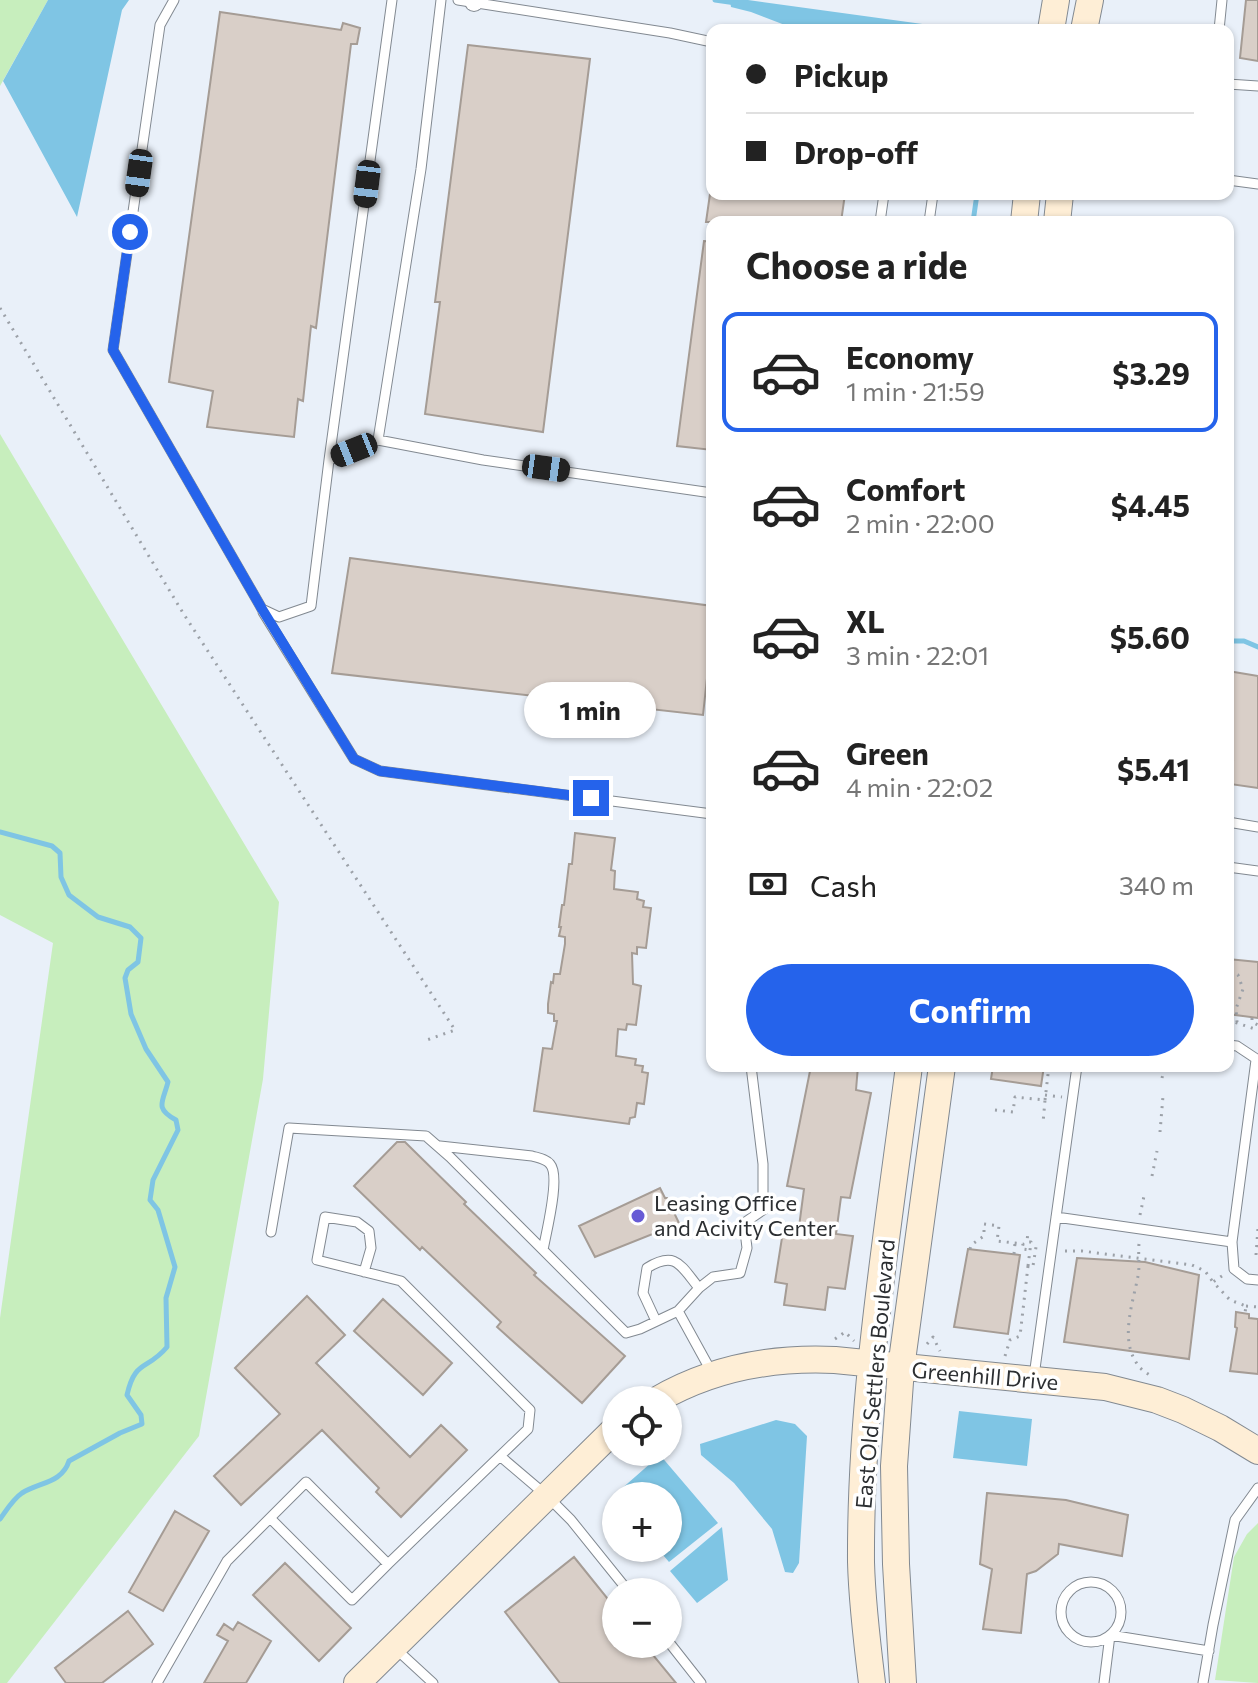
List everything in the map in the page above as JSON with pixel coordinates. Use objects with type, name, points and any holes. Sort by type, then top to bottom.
[{"type":"main road","points":[[1052,24],[1056,0]]},
{"type":"main road","points":[[1085,24],[1090,0]]},
{"type":"main road","name":"East Old Settlers Boulevard","points":[[872,1683],[861,1564],[863,1464],[872,1365],[908,1072]]},
{"type":"main road","name":"East Old Settlers Boulevard","points":[[903,1683],[894,1466],[901,1368],[941,1072]]},
{"type":"main road","name":"Greenhill Drive","points":[[682,1388],[713,1374],[749,1365],[806,1359],[1034,1379],[1105,1387],[1157,1400],[1220,1428],[1258,1451]]},
{"type":"main road","points":[[357,1683],[602,1442]]},
{"type":"lane","points":[[174,0],[160,25],[113,350],[262,609],[354,759],[380,771],[706,813]]},
{"type":"lane","points":[[262,609],[279,617],[311,606],[392,0]]},
{"type":"lane","points":[[378,440],[421,169],[441,0]]},
{"type":"lane","points":[[1220,24],[1222,0]]},
{"type":"lane","points":[[469,1],[706,41]]},
{"type":"lane","points":[[1234,84],[1258,86]]},
{"type":"lane","points":[[1234,181],[1258,184]]},
{"type":"lane","points":[[329,460],[378,440],[483,460],[706,492]]},
{"type":"lane","points":[[1234,823],[1258,827]]},
{"type":"lane","points":[[1234,868],[1258,871]]},
{"type":"lane","points":[[1234,1046],[1257,1060],[1232,1242],[1234,1269],[1247,1279],[1258,1280]]},
{"type":"lane","points":[[271,1232],[289,1128],[426,1136],[626,1333],[640,1329],[678,1311],[713,1277],[740,1273],[747,1248],[744,1223],[763,1210],[763,1164],[752,1072]]},
{"type":"lane","points":[[1034,1379],[1076,1072]]},
{"type":"lane","points":[[437,1146],[532,1156],[552,1165],[555,1180],[543,1250]]},
{"type":"lane","points":[[270,1518],[352,1600],[528,1429],[530,1410],[401,1281],[364,1272],[317,1260],[325,1217],[357,1222],[369,1231],[371,1248],[364,1272]]},
{"type":"lane","points":[[1056,1217],[1232,1242]]},
{"type":"lane","points":[[656,1321],[643,1293],[647,1268],[662,1259],[672,1260],[699,1288]]},
{"type":"lane","points":[[678,1311],[713,1374]]},
{"type":"lane","points":[[500,1456],[571,1520],[618,1578]]},
{"type":"lane","points":[[157,1683],[227,1561],[306,1482],[388,1564]]},
{"type":"lane","points":[[1203,1683],[1235,1520],[1258,1488]]},
{"type":"lane","points":[[1104,1683],[1110,1635],[1120,1618],[1120,1608],[1112,1591],[1104,1585],[1085,1583],[1076,1586],[1063,1601],[1062,1621],[1073,1637],[1092,1642],[1110,1635],[1209,1651]]},
{"type":"lane","points":[[394,1646],[433,1683]]},
{"type":"lane","points":[[681,1658],[701,1683]]},
{"type":"path","points":[[0,308],[183,613],[455,1030],[424,1041]]},
{"type":"path","points":[[1234,974],[1238,975],[1243,989],[1236,1009],[1237,1022]]},
{"type":"path","points":[[1252,1018],[1258,1027]]},
{"type":"path","points":[[1234,1021],[1258,1027]]},
{"type":"path","points":[[1043,1123],[1048,1072]]},
{"type":"path","points":[[1162,1078],[1164,1072]]},
{"type":"path","points":[[1034,1099],[1035,1091]]},
{"type":"path","points":[[1160,1132],[1163,1096]]},
{"type":"path","points":[[995,1110],[1013,1112],[1015,1097],[1045,1100]]},
{"type":"path","points":[[1152,1176],[1157,1151]]},
{"type":"path","points":[[1139,1222],[1144,1196]]},
{"type":"path","points":[[970,1249],[984,1236],[984,1224],[999,1226],[997,1241],[1023,1244],[1022,1249],[1030,1250]]},
{"type":"path","points":[[1246,1260],[1257,1255],[1258,1228]]},
{"type":"path","points":[[1005,1361],[1010,1340],[1020,1336],[1031,1242],[1027,1242],[1028,1231]]},
{"type":"path","points":[[1014,1254],[1015,1243]]},
{"type":"path","points":[[1139,1244],[1138,1278],[1129,1321],[1130,1345],[1138,1367],[1158,1382]]},
{"type":"path","points":[[1028,1266],[1033,1266],[1036,1247],[1041,1247]]},
{"type":"path","points":[[1064,1250],[1200,1267],[1230,1300],[1258,1307]]},
{"type":"path","points":[[1213,1282],[1225,1273]]},
{"type":"path","points":[[1245,1313],[1246,1306]]},
{"type":"green space","points":[[0,0],[48,0],[0,86]]},
{"type":"green space","points":[[0,434],[279,902],[263,1079],[199,1436],[7,1683],[0,1683],[0,1318],[53,943],[0,915]]},
{"type":"green space","points":[[1258,1523],[1258,1683],[1215,1680],[1234,1557],[1247,1534]]},
{"type":"water","points":[[48,0],[129,0],[122,10],[77,217],[3,81]]},
{"type":"water","points":[[730,0],[748,0],[922,24],[782,24],[731,7]]},
{"type":"water","points":[[959,1411],[1032,1419],[1027,1466],[953,1458]]},
{"type":"water","points":[[776,1420],[795,1424],[807,1436],[799,1563],[793,1573],[785,1572],[772,1529],[734,1483],[701,1455],[700,1444]]},
{"type":"water","points":[[647,1466],[669,1466],[718,1523],[682,1552],[682,1482],[629,1482]]},
{"type":"water","points":[[722,1527],[728,1580],[697,1603],[682,1585],[682,1578],[676,1578],[670,1571]]},
{"type":"building","points":[[1246,0],[1258,0],[1258,61],[1240,58]]},
{"type":"building","points":[[220,12],[341,30],[343,23],[360,28],[357,44],[351,44],[316,328],[311,326],[303,401],[298,399],[294,437],[207,427],[213,391],[169,382]]},
{"type":"building","points":[[468,45],[590,59],[543,432],[425,414],[440,302],[435,302]]},
{"type":"building","points":[[709,200],[844,200],[842,216],[707,216]]},
{"type":"building","points":[[704,241],[706,241],[706,449],[677,446]]},
{"type":"building","points":[[350,558],[706,605],[703,715],[332,673]]},
{"type":"building","points":[[1234,672],[1258,676],[1258,788],[1234,785]]},
{"type":"building","points":[[575,833],[615,838],[611,870],[615,871],[614,889],[638,892],[637,899],[644,901],[643,907],[651,908],[646,948],[637,947],[637,954],[632,953],[633,984],[641,986],[636,1025],[627,1024],[626,1030],[618,1029],[616,1056],[636,1059],[635,1065],[643,1066],[642,1072],[648,1073],[644,1104],[637,1103],[635,1117],[630,1118],[629,1124],[534,1111],[543,1048],[552,1049],[557,1021],[554,1021],[554,1014],[548,1013],[548,1004],[554,974],[560,974],[565,944],[565,937],[559,936],[559,927]]},
{"type":"building","points":[[1234,960],[1258,962],[1258,1018],[1234,1015]]},
{"type":"building","points":[[810,1072],[858,1072],[856,1090],[871,1093],[850,1198],[841,1197],[836,1234],[853,1236],[845,1289],[828,1287],[825,1310],[784,1305],[787,1284],[775,1282],[784,1225],[799,1227],[804,1189],[787,1186]]},
{"type":"building","points":[[992,1072],[1043,1072],[1041,1086],[991,1079]]},
{"type":"building","points":[[397,1142],[405,1142],[536,1273],[534,1275],[625,1356],[582,1403],[497,1327],[501,1322],[354,1186]]},
{"type":"building","name":"Leasing Office and Acivity Center","points":[[660,1188],[679,1223],[656,1235],[595,1257],[579,1226]]},
{"type":"building","points":[[968,1249],[1020,1255],[1008,1334],[954,1327]]},
{"type":"building","points":[[1077,1258],[1145,1262],[1199,1275],[1189,1359],[1064,1342]]},
{"type":"building","points":[[307,1296],[345,1335],[316,1363],[410,1457],[441,1425],[467,1450],[401,1517],[376,1492],[379,1488],[322,1430],[241,1505],[214,1476],[280,1414],[235,1368]]},
{"type":"building","points":[[383,1299],[452,1363],[423,1395],[354,1331]]},
{"type":"building","points":[[1236,1312],[1258,1319],[1258,1374],[1230,1371],[1237,1328]]},
{"type":"building","points":[[987,1493],[1066,1500],[1128,1515],[1122,1556],[1059,1544],[1058,1554],[1027,1574],[1021,1633],[983,1629],[992,1569],[980,1564]]},
{"type":"building","points":[[175,1511],[209,1531],[163,1611],[129,1592]]},
{"type":"building","points":[[574,1557],[602,1592],[602,1658],[655,1658],[676,1683],[560,1683],[505,1612]]},
{"type":"building","points":[[285,1563],[351,1628],[319,1661],[253,1595]]},
{"type":"building","points":[[128,1611],[153,1644],[102,1683],[66,1683],[55,1668]]},
{"type":"building","points":[[238,1622],[271,1641],[246,1683],[204,1683],[228,1641],[217,1635],[224,1624],[233,1630]]},
{"type":"waterway","points":[[715,0],[736,3]]},
{"type":"waterway","points":[[974,216],[976,200]]},
{"type":"waterway","points":[[1234,641],[1244,641],[1258,647]]},
{"type":"waterway","points":[[0,832],[52,846],[60,853],[61,877],[69,895],[98,917],[130,927],[141,938],[138,962],[128,970],[125,978],[131,1014],[146,1049],[168,1082],[162,1108],[176,1120],[178,1130],[153,1180],[150,1200],[158,1210],[175,1267],[166,1298],[167,1347],[138,1370],[127,1395],[141,1415],[142,1424],[69,1461],[56,1478],[19,1496],[0,1519]]},
{"type":"place","name":"Leasing Office and Acivity Center","points":[[638,1216]]},
{"type":"route","points":[[130,232],[113,350],[262,609],[354,759],[380,771],[591,798]]}]
